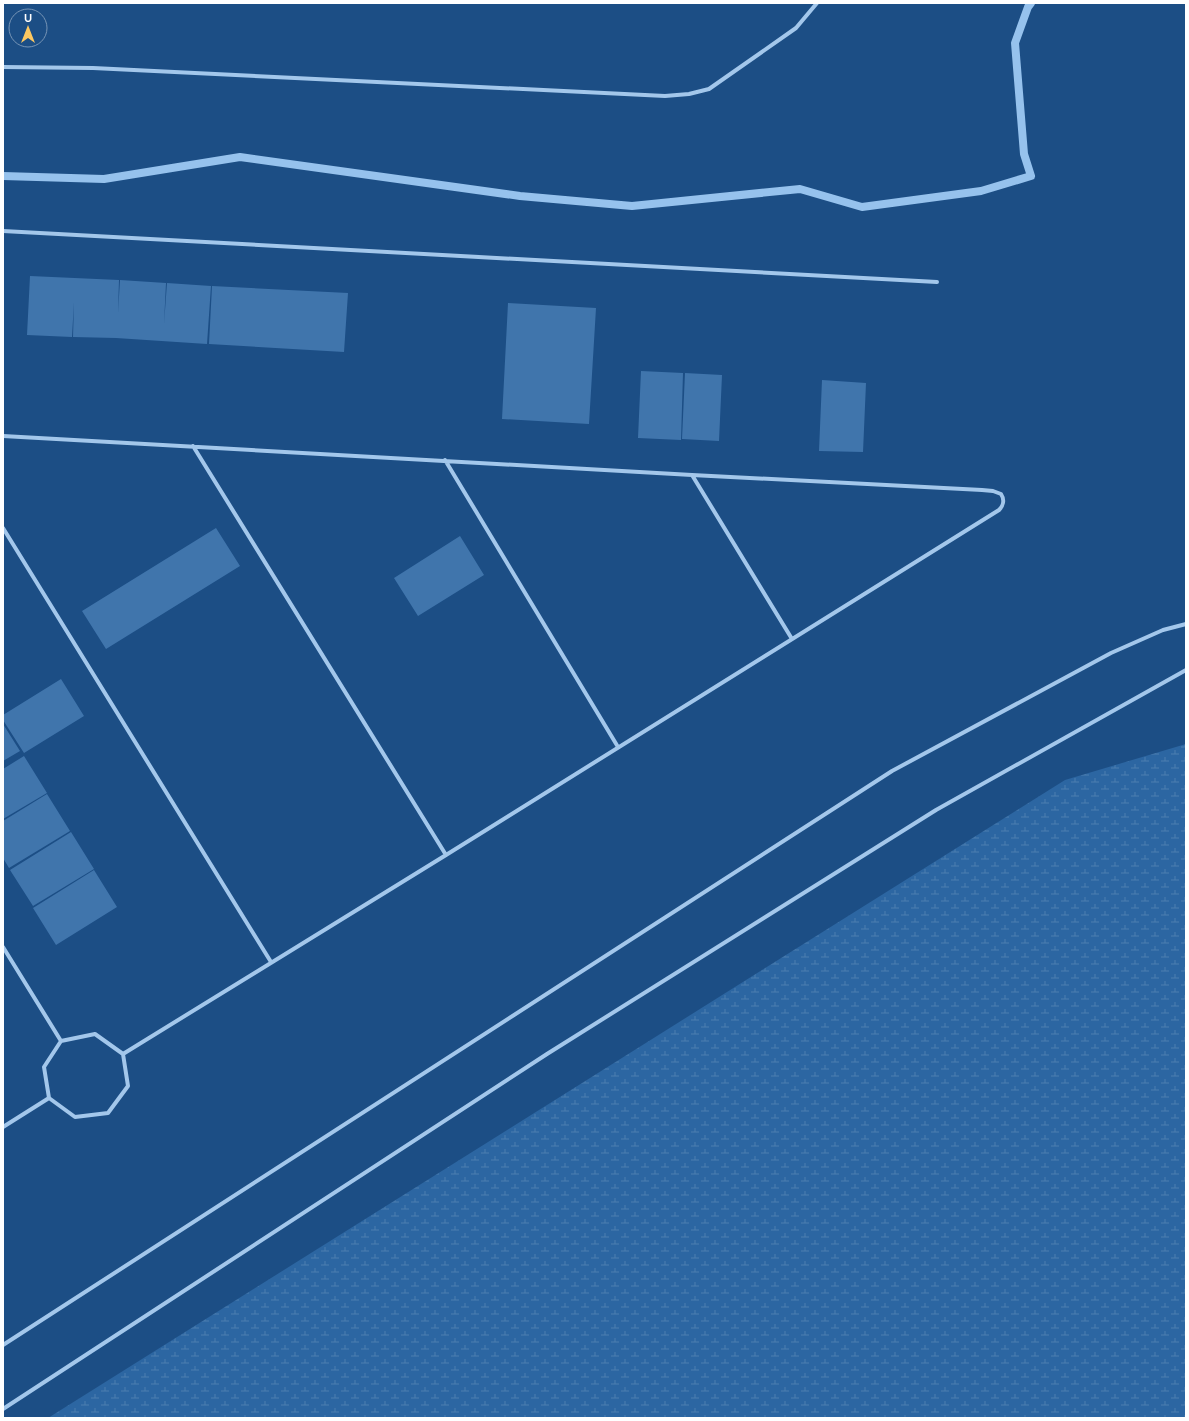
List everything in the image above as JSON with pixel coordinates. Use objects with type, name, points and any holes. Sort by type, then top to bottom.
[{"type":"street","points":[[3,66],[109,68],[665,96],[689,94],[709,89],[796,28],[817,3]]},
{"type":"street","points":[[3,231],[937,282]]},
{"type":"street","points":[[3,436],[982,490],[996,492],[1002,496],[1003,504],[999,510],[446,855],[123,1054]]},
{"type":"street","points":[[193,446],[446,855]]},
{"type":"street","points":[[445,460],[618,747]]},
{"type":"street","points":[[692,475],[792,639]]},
{"type":"street","points":[[3,528],[271,962]]},
{"type":"street","points":[[3,1346],[892,771],[1111,653],[1163,630],[1186,624]]},
{"type":"street","points":[[3,1409],[547,1054],[936,810],[1186,670]]},
{"type":"street","points":[[3,947],[61,1041]]},
{"type":"street","points":[[95,1034],[123,1054],[128,1086],[108,1113],[75,1117],[49,1098],[44,1067],[61,1041],[95,1034]]},
{"type":"street","points":[[3,1127],[49,1098]]},
{"type":"green space","points":[[1186,744],[1186,1418],[48,1418],[1065,780]]},
{"type":"building","points":[[30,276],[119,280],[118,313],[120,280],[166,283],[164,324],[167,283],[211,286],[207,344],[116,338],[73,337],[74,302],[72,337],[27,335]]},
{"type":"building","points":[[212,286],[348,293],[344,352],[209,344]]},
{"type":"building","points":[[508,303],[596,308],[589,424],[502,419]]},
{"type":"building","points":[[641,371],[683,373],[681,440],[638,438]]},
{"type":"building","points":[[685,373],[722,375],[719,441],[682,439]]},
{"type":"building","points":[[822,380],[866,383],[863,452],[819,451]]},
{"type":"building","points":[[216,528],[240,566],[106,649],[82,611]]},
{"type":"building","points":[[460,536],[484,575],[418,616],[394,578]]},
{"type":"building","points":[[61,679],[84,716],[24,753],[3,720],[3,715]]},
{"type":"building","points":[[3,724],[20,751],[3,761]]},
{"type":"building","points":[[24,756],[47,793],[3,819],[3,769]]},
{"type":"building","points":[[47,794],[70,831],[9,868],[3,858],[3,821]]},
{"type":"building","points":[[71,832],[94,869],[33,906],[10,870]]},
{"type":"building","points":[[94,870],[117,907],[56,945],[33,908]]},
{"type":"waterway","points":[[3,176],[104,179],[240,157],[520,196],[632,206],[800,189],[862,207],[981,191],[1031,176],[1024,154],[1015,43],[1028,7],[1031,3]]}]
